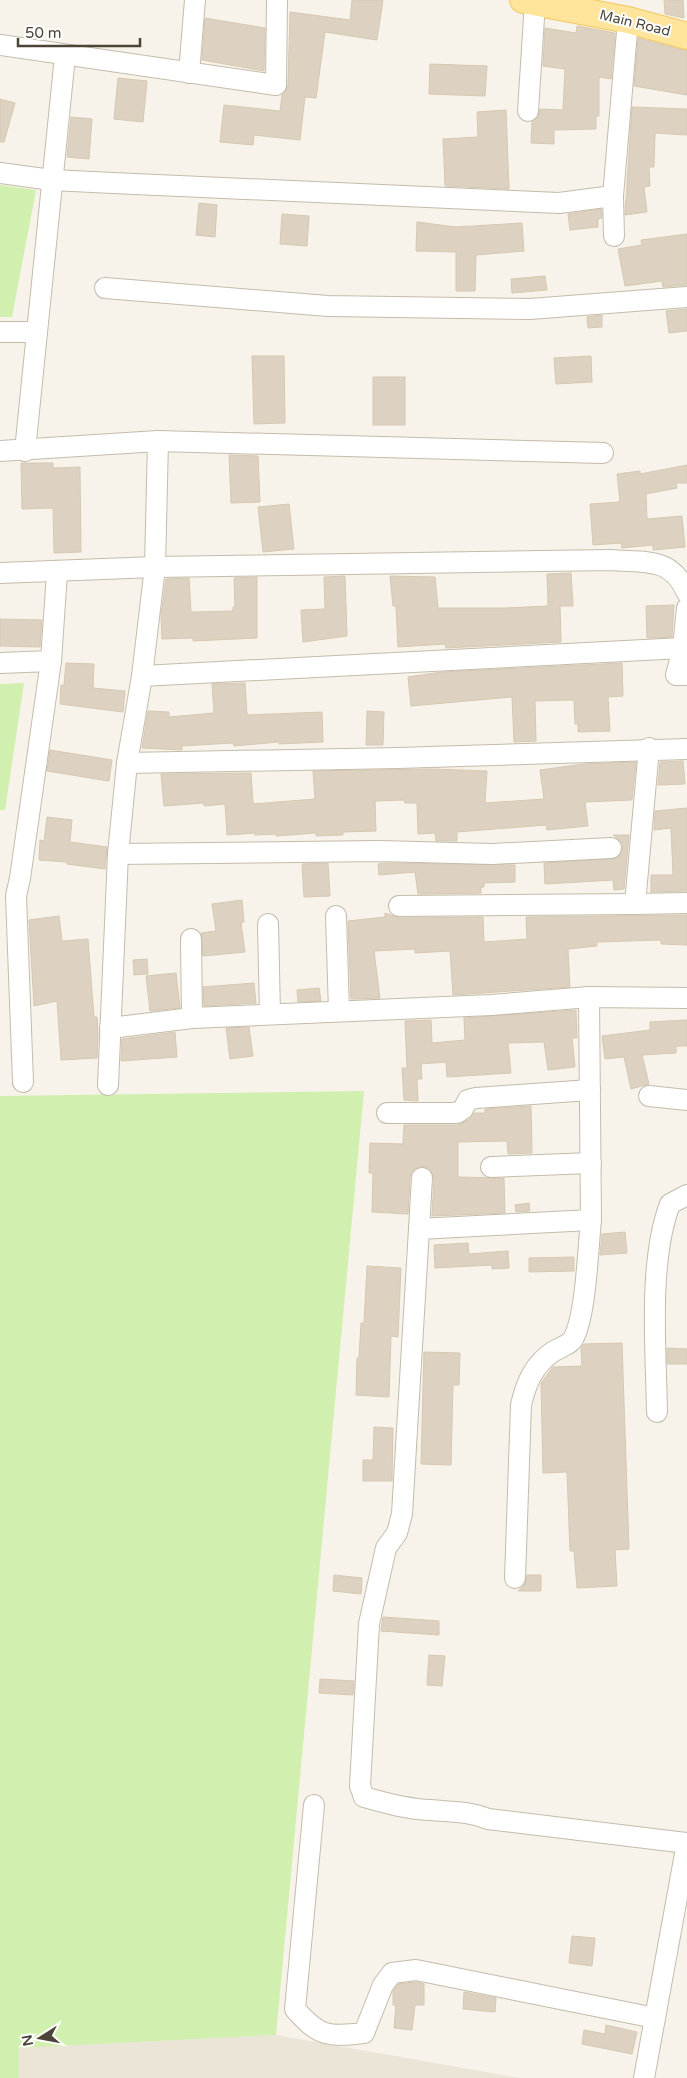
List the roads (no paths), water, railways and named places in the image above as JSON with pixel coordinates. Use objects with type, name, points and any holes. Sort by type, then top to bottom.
[{"type":"main road","name":"Main Road","points":[[528,1],[613,12],[687,36]]},
{"type":"street","points":[[189,73],[195,0]]},
{"type":"street","points":[[0,45],[65,56],[276,85],[277,0]]},
{"type":"street","points":[[528,1],[528,111]]},
{"type":"street","points":[[613,12],[614,236]]},
{"type":"street","points":[[25,451],[65,56]]},
{"type":"street","points":[[0,173],[52,180],[559,204],[613,196]]},
{"type":"street","points":[[105,288],[328,306],[530,309],[687,297]]},
{"type":"street","points":[[0,332],[37,332]]},
{"type":"street","points":[[108,1085],[118,854],[127,763],[142,676],[155,567],[158,441]]},
{"type":"street","points":[[0,451],[25,451],[158,441],[603,454]]},
{"type":"street","points":[[0,573],[57,573],[155,567],[610,560],[668,566],[680,578],[687,592]]},
{"type":"street","points":[[24,1082],[8,897],[20,878],[51,661],[57,573]]},
{"type":"street","points":[[687,608],[683,648],[676,675],[687,675]]},
{"type":"street","points":[[142,676],[683,648]]},
{"type":"street","points":[[0,663],[51,661]]},
{"type":"street","points":[[127,763],[398,758],[649,748],[687,749]]},
{"type":"street","points":[[635,904],[649,748]]},
{"type":"street","points":[[118,854],[380,851],[492,854],[611,848]]},
{"type":"street","points":[[399,906],[687,903]]},
{"type":"street","points":[[336,916],[339,1011]]},
{"type":"street","points":[[268,924],[270,1014]]},
{"type":"street","points":[[191,939],[192,1018]]},
{"type":"street","points":[[110,1028],[192,1018],[490,1005],[590,997],[687,998]]},
{"type":"street","points":[[516,1578],[520,1405],[525,1386],[534,1369],[552,1353],[573,1340],[580,1323],[591,1220],[590,997]]},
{"type":"street","points":[[387,1113],[457,1113],[463,1109],[468,1100],[476,1098],[590,1090]]},
{"type":"street","points":[[649,1096],[687,1100]]},
{"type":"street","points":[[491,1167],[590,1163]]},
{"type":"street","points":[[422,1178],[402,1514],[397,1532],[386,1548],[369,1624],[360,1786],[364,1797],[390,1805],[477,1814],[488,1819],[687,1843],[644,2078]]},
{"type":"street","points":[[657,1412],[656,1284],[663,1221],[670,1204],[687,1195]]},
{"type":"street","points":[[419,1229],[591,1220]]},
{"type":"street","points":[[314,1805],[295,2009],[318,2031],[334,2036],[364,2033],[383,1984],[392,1973],[416,1970],[655,2018]]}]
